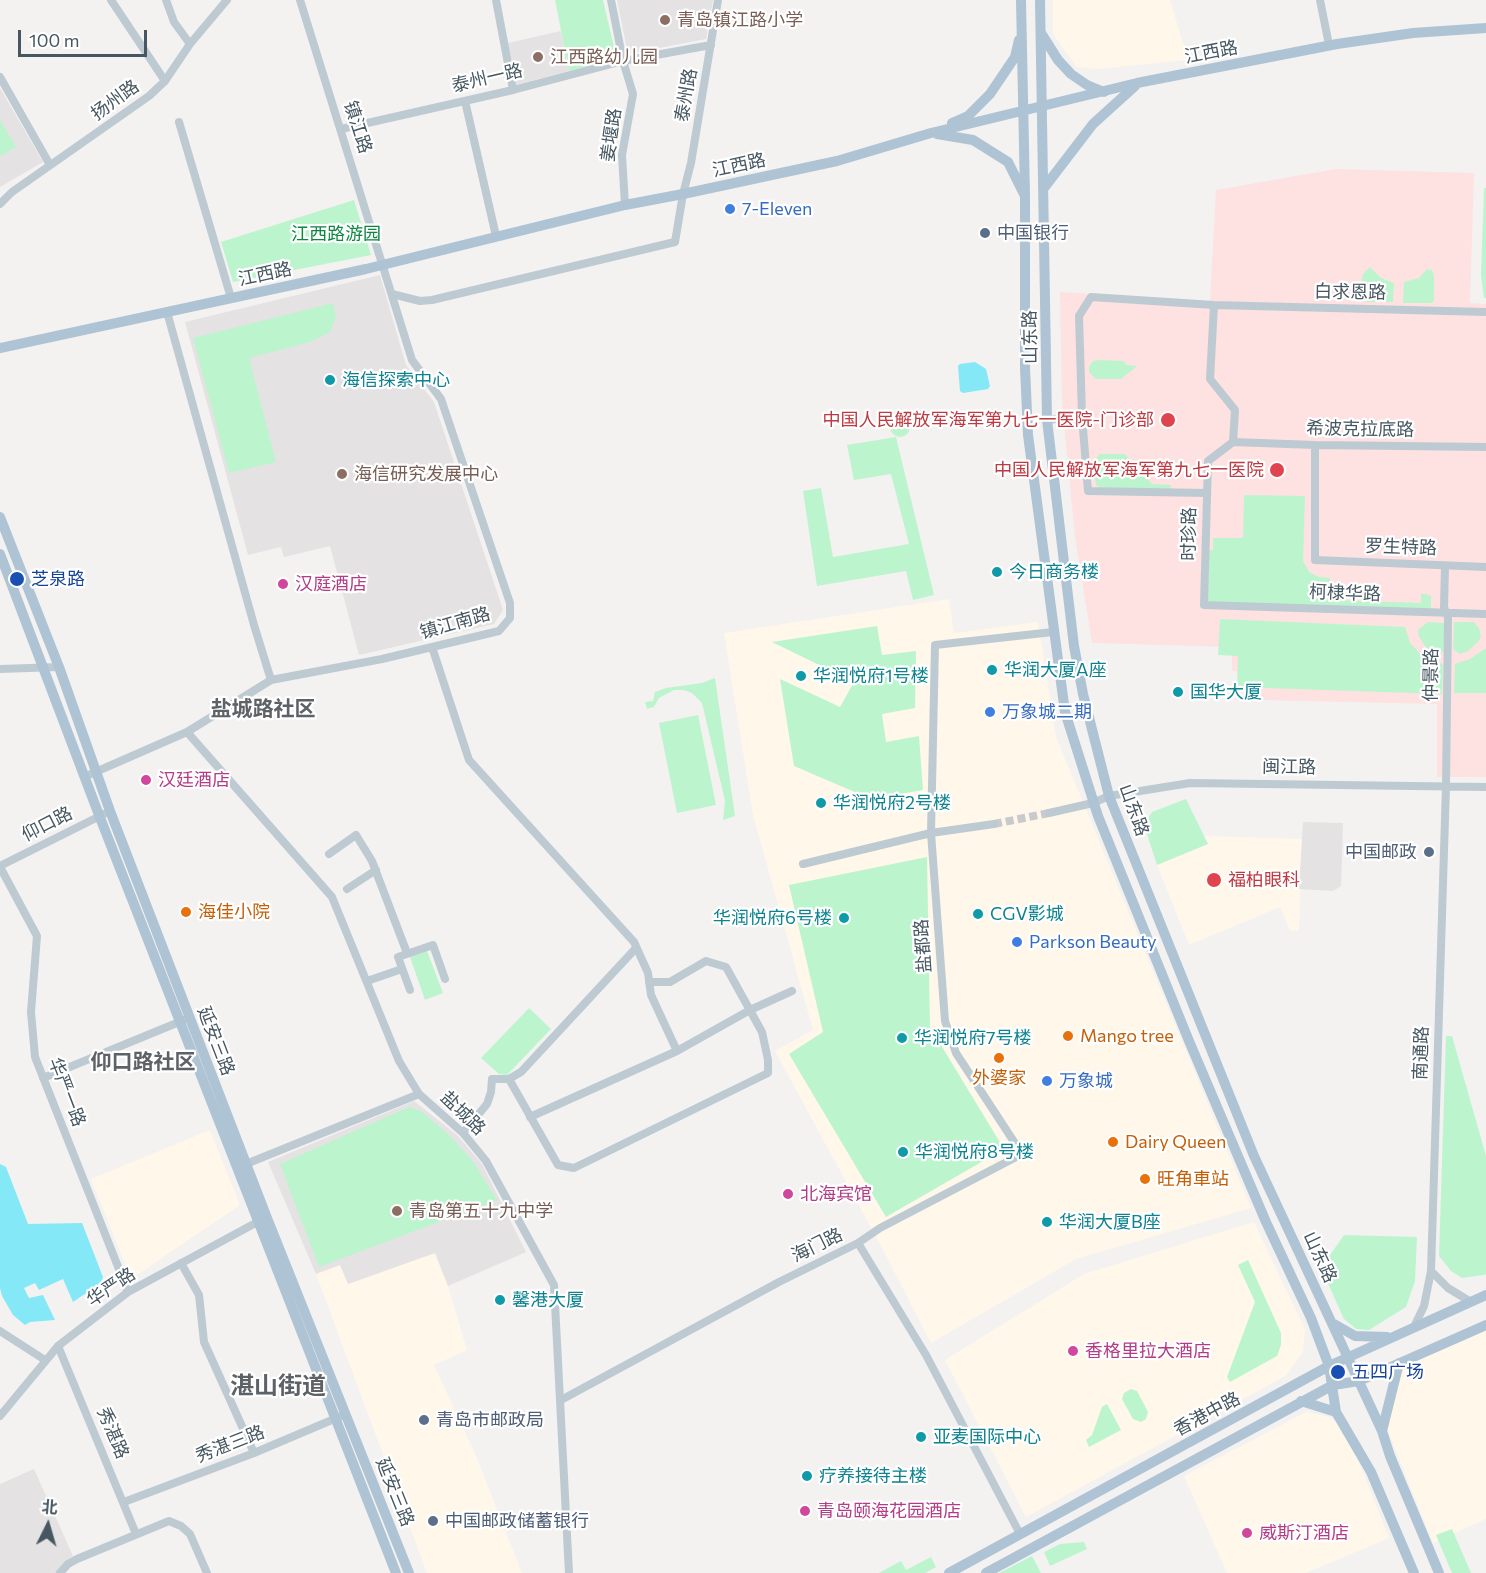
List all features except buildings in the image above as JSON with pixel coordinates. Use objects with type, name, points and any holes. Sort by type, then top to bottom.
[{"type":"main road","name":"山东路","points":[[1021,0],[1025,195],[1025,368],[1028,435],[1065,712],[1093,803],[1189,1041],[1266,1222],[1311,1318],[1329,1366],[1336,1412],[1371,1472],[1414,1573]]},
{"type":"main road","name":"山东路","points":[[1040,0],[1047,420],[1074,646],[1083,694],[1109,796],[1254,1155],[1382,1431],[1439,1573]]},
{"type":"main road","points":[[931,133],[968,116],[990,94],[1015,57],[1022,28]]},
{"type":"main road","name":"江西路","points":[[0,348],[383,264],[625,204],[837,161],[931,133],[1137,83],[1329,45],[1413,33],[1486,28]]},
{"type":"main road","points":[[1041,33],[1058,60],[1071,74],[1087,85],[1104,92]]},
{"type":"main road","points":[[1044,188],[1093,124],[1137,83]]},
{"type":"main road","points":[[931,133],[973,140],[1008,162],[1025,195]]},
{"type":"main road","name":"延安三路","points":[[0,517],[59,667],[96,772],[104,813]]},
{"type":"main road","name":"延安三路","points":[[0,554],[84,777],[104,813],[185,1020],[335,1419],[396,1573]]},
{"type":"main road","name":"延安三路","points":[[185,1020],[246,1164],[262,1220],[346,1414],[409,1573]]},
{"type":"main road","name":"香港中路","points":[[949,1573],[1329,1366],[1486,1295]]},
{"type":"main road","points":[[1334,1324],[1355,1336],[1390,1337]]},
{"type":"main road","name":"香港中路","points":[[986,1573],[1333,1385],[1359,1381],[1486,1325]]},
{"type":"main road","points":[[1382,1431],[1399,1364]]},
{"type":"main road","points":[[1301,1401],[1336,1412]]},
{"type":"street","points":[[111,0],[165,81]]},
{"type":"street","points":[[166,0],[174,22],[190,44]]},
{"type":"street","name":"扬州路","points":[[0,204],[12,192],[149,96],[165,81],[190,44],[227,0]]},
{"type":"street","name":"镇江路","points":[[300,0],[383,264]]},
{"type":"street","points":[[495,0],[513,90]]},
{"type":"street","name":"姜堰路","points":[[611,0],[623,62],[633,94],[622,155],[625,204]]},
{"type":"street","name":"泰州路","points":[[392,294],[420,301],[432,300],[675,242],[691,163],[718,0]]},
{"type":"street","points":[[1320,0],[1329,45]]},
{"type":"street","name":"泰州一路","points":[[341,129],[513,90],[623,62],[711,45]]},
{"type":"street","points":[[0,77],[50,165]]},
{"type":"street","points":[[465,101],[496,236]]},
{"type":"street","points":[[179,122],[231,298]]},
{"type":"street","name":"镇江南路","points":[[84,777],[187,732],[271,680],[382,659],[499,631],[510,618],[510,603],[441,399],[412,360],[383,264]]},
{"type":"street","name":"白求恩路","points":[[1082,417],[1079,316],[1092,297],[1214,305],[1486,312]]},
{"type":"street","points":[[1214,305],[1210,379],[1235,410],[1233,442]]},
{"type":"street","points":[[167,312],[250,614],[271,680]]},
{"type":"street","points":[[1047,420],[1082,417],[1089,491],[1207,493]]},
{"type":"street","name":"希波克拉底路","points":[[1233,442],[1486,447]]},
{"type":"street","name":"时珍路","points":[[1204,605],[1208,461],[1233,442]]},
{"type":"street","name":"罗生特路","points":[[1315,445],[1315,560],[1486,567]]},
{"type":"street","name":"仲景路","points":[[1445,566],[1444,607],[1448,618],[1446,786]]},
{"type":"street","name":"柯棣华路","points":[[1204,605],[1486,614]]},
{"type":"street","name":"盐都路","points":[[858,1243],[880,1228],[1022,1154],[957,1053],[945,1021],[931,833],[935,645],[1053,632]]},
{"type":"street","points":[[432,647],[469,760],[634,942],[648,973],[651,995],[677,1051]]},
{"type":"street","points":[[0,669],[59,667]]},
{"type":"street","name":"盐城路","points":[[187,732],[332,897],[399,1061],[419,1094],[463,1133],[486,1161],[554,1285],[569,1573]]},
{"type":"street","name":"闽江路","points":[[1049,813],[1093,803],[1109,796],[1190,783],[1486,787]]},
{"type":"street","name":"南通路","points":[[1414,1327],[1424,1306],[1431,1271],[1446,786]]},
{"type":"street","name":"仰口路","points":[[0,866],[104,813]]},
{"type":"street","points":[[803,864],[931,833],[994,824]]},
{"type":"street","points":[[329,854],[356,835],[376,870],[407,953]]},
{"type":"street","name":"华严一路","points":[[0,866],[37,936],[31,1012],[35,1057],[128,1292]]},
{"type":"street","points":[[347,889],[376,870]]},
{"type":"street","points":[[410,990],[398,957],[407,953],[433,945],[445,979]]},
{"type":"street","points":[[463,1133],[487,1104],[492,1079],[509,1079],[521,1072],[636,948]]},
{"type":"street","points":[[509,1079],[558,1165],[574,1168],[768,1073],[768,1060],[762,1032],[726,967],[706,961],[670,982],[649,982]]},
{"type":"street","points":[[367,981],[402,969]]},
{"type":"street","points":[[530,1117],[677,1051],[750,1010],[792,991]]},
{"type":"street","points":[[43,1078],[185,1020]]},
{"type":"street","points":[[246,1164],[419,1094]]},
{"type":"street","name":"华严路","points":[[0,1416],[58,1346],[128,1292],[262,1220]]},
{"type":"street","name":"海门路","points":[[561,1400],[779,1282],[858,1243],[926,1355],[1020,1534]]},
{"type":"street","points":[[182,1263],[199,1295],[204,1342],[254,1454]]},
{"type":"street","points":[[1431,1271],[1448,1288],[1471,1302]]},
{"type":"street","points":[[0,1331],[45,1360]]},
{"type":"street","name":"秀湛路","points":[[58,1346],[136,1534]]},
{"type":"street","name":"秀湛三路","points":[[124,1502],[254,1454],[346,1414]]},
{"type":"street","points":[[60,1573],[68,1564],[77,1559],[169,1521],[181,1526],[190,1534],[207,1573]]},
{"type":"shaded area","name":"青岛镇江路小学","points":[[617,0],[713,0],[706,39],[628,54]]},
{"type":"shaded area","points":[[1053,0],[1170,0],[1188,60],[1098,69],[1077,67],[1053,34]]},
{"type":"shaded area","name":"江西路幼儿园","points":[[561,31],[569,71],[516,85],[508,43]]},
{"type":"shaded area","points":[[0,88],[43,162],[0,187]]},
{"type":"shaded area","name":"中国人民解放军海军第九七一医院","points":[[1336,169],[1474,173],[1470,303],[1486,304],[1486,777],[1437,777],[1437,704],[1260,700],[1261,674],[1232,671],[1232,647],[1092,643],[1075,537],[1062,403],[1060,292],[1210,301],[1216,190]]},
{"type":"shaded area","name":"海信研究发展中心","points":[[380,275],[406,365],[434,402],[503,610],[494,624],[359,655],[330,546],[284,557],[281,547],[248,555],[185,322]]},
{"type":"shaded area","points":[[949,599],[954,633],[1038,622],[1056,737],[1251,1208],[1076,1259],[931,1343],[775,1051],[813,1030],[753,815],[724,633]]},
{"type":"shaded area","points":[[1303,822],[1343,823],[1341,886],[1333,891],[1299,889]]},
{"type":"shaded area","points":[[1204,836],[1302,839],[1299,931],[1290,930],[1280,907],[1189,945],[1157,865],[1208,844]]},
{"type":"shaded area","name":"青岛第五十九中学","points":[[414,1101],[457,1135],[482,1164],[526,1252],[448,1286],[435,1253],[348,1284],[340,1265],[316,1274],[268,1162]]},
{"type":"shaded area","points":[[210,1130],[240,1205],[131,1279],[91,1179]]},
{"type":"shaded area","points":[[1254,1222],[1305,1330],[1303,1351],[1287,1375],[1026,1517],[945,1360],[1084,1274]]},
{"type":"shaded area","points":[[435,1253],[448,1286],[467,1350],[434,1365],[476,1456],[522,1573],[427,1573],[316,1274],[340,1265],[349,1284]]},
{"type":"shaded area","points":[[1486,1323],[1486,1519],[1433,1543],[1385,1424],[1405,1360]]},
{"type":"shaded area","points":[[1306,1412],[1330,1417],[1347,1432],[1389,1538],[1306,1573],[1227,1573],[1184,1476]]},
{"type":"shaded area","points":[[34,1469],[73,1556],[57,1573],[0,1573],[0,1484]]},
{"type":"green space","points":[[555,0],[603,0],[617,60],[569,71]]},
{"type":"green space","points":[[0,120],[16,147],[0,156]]},
{"type":"green space","points":[[1484,188],[1486,188],[1486,298],[1484,298],[1481,275]]},
{"type":"green space","name":"江西路游园","points":[[354,200],[371,255],[233,282],[221,242]]},
{"type":"green space","points":[[1370,267],[1381,278],[1394,283],[1393,302],[1367,302],[1363,299],[1361,285],[1363,274]]},
{"type":"green space","points":[[1427,269],[1432,270],[1434,276],[1434,301],[1431,303],[1403,303],[1404,282],[1419,278]]},
{"type":"green space","points":[[333,303],[336,317],[330,332],[310,342],[249,358],[276,462],[229,473],[193,338]]},
{"type":"green space","points":[[1093,361],[1123,361],[1127,365],[1137,366],[1121,379],[1096,379],[1089,372],[1089,367]]},
{"type":"green space","points":[[900,417],[907,420],[910,427],[907,434],[900,437],[893,434],[890,427],[893,420]]},
{"type":"green space","points":[[896,437],[934,595],[913,600],[906,571],[817,586],[803,491],[821,488],[833,557],[909,544],[891,474],[854,480],[847,445]]},
{"type":"green space","points":[[1100,454],[1125,454],[1152,484],[1171,485],[1170,491],[1099,487],[1096,485],[1093,461]]},
{"type":"green space","points":[[1244,495],[1305,496],[1303,561],[1309,572],[1319,577],[1330,578],[1330,600],[1421,603],[1421,594],[1426,594],[1431,596],[1431,609],[1208,602],[1209,550],[1213,550],[1213,538],[1243,538]]},
{"type":"green space","points":[[1220,619],[1405,627],[1410,643],[1423,657],[1443,664],[1442,694],[1237,687],[1238,656],[1218,655]]},
{"type":"green space","points":[[1428,622],[1445,623],[1444,651],[1441,653],[1433,652],[1419,637],[1418,630]]},
{"type":"green space","points":[[1454,622],[1474,622],[1481,636],[1468,651],[1460,654],[1453,649]]},
{"type":"green space","points":[[877,626],[882,655],[916,651],[915,708],[882,714],[886,742],[919,736],[923,790],[871,799],[794,766],[780,679],[840,707],[854,682],[772,642]]},
{"type":"green space","points":[[1486,648],[1486,693],[1454,693],[1455,664],[1470,659]]},
{"type":"green space","points":[[715,678],[735,816],[723,820],[725,801],[702,703],[692,693],[683,690],[674,690],[659,698],[654,707],[647,709],[645,702],[653,701],[655,692],[666,688],[702,683]]},
{"type":"green space","points":[[698,715],[716,805],[677,813],[659,723]]},
{"type":"green space","points":[[1186,799],[1208,844],[1157,865],[1144,825],[1152,812]]},
{"type":"green space","points":[[927,857],[930,1027],[1004,1149],[886,1217],[789,1054],[823,1032],[789,885]]},
{"type":"green space","points":[[427,951],[443,993],[425,1000],[410,957]]},
{"type":"green space","points":[[529,1008],[551,1029],[507,1075],[499,1074],[481,1058]]},
{"type":"green space","points":[[1446,1036],[1452,1036],[1486,1156],[1486,1274],[1462,1278],[1451,1271],[1439,1256]]},
{"type":"green space","name":"青岛第五十九中学","points":[[409,1107],[421,1111],[448,1134],[472,1160],[497,1200],[319,1267],[280,1164]]},
{"type":"green space","points":[[1344,1235],[1417,1237],[1415,1281],[1406,1307],[1369,1330],[1356,1329],[1344,1319],[1321,1268]]},
{"type":"green space","points":[[1248,1260],[1281,1333],[1281,1345],[1277,1356],[1230,1382],[1227,1377],[1255,1302],[1238,1265]]},
{"type":"green space","points":[[1131,1389],[1137,1391],[1148,1412],[1146,1419],[1141,1422],[1133,1419],[1122,1399],[1124,1393]]},
{"type":"green space","points":[[1107,1404],[1121,1430],[1089,1447],[1086,1440],[1092,1435],[1102,1407]]},
{"type":"green space","points":[[1452,1529],[1471,1573],[1452,1573],[1436,1535]]},
{"type":"green space","points":[[1084,1542],[1087,1549],[1050,1566],[1044,1552],[1060,1544]]},
{"type":"green space","points":[[1032,1556],[1041,1573],[999,1573]]},
{"type":"green space","points":[[931,1557],[936,1567],[925,1573],[879,1573],[901,1561],[906,1570]]},
{"type":"water","points":[[975,362],[986,369],[990,386],[988,389],[963,393],[960,391],[958,366]]},
{"type":"water","points":[[0,1164],[6,1167],[28,1224],[82,1223],[103,1277],[101,1283],[73,1302],[63,1279],[39,1290],[35,1283],[24,1288],[29,1298],[43,1295],[55,1320],[30,1322],[25,1325],[13,1315],[2,1296],[0,1288]]},
{"type":"tunnel","points":[[994,824],[1049,813]]},
{"type":"place","name":"青岛镇江路小学","points":[[665,20]]},
{"type":"place","name":"江西路幼儿园","points":[[538,57]]},
{"type":"place","name":"7-Eleven","points":[[730,209]]},
{"type":"place","name":"中国银行","points":[[985,233]]},
{"type":"place","name":"海信探索中心","points":[[330,380]]},
{"type":"place","name":"中国人民解放军海军第九七一医院-门诊部","points":[[1168,420]]},
{"type":"place","name":"中国人民解放军海军第九七一医院","points":[[1277,470]]},
{"type":"place","name":"海信研究发展中心","points":[[342,474]]},
{"type":"place","name":"今日商务楼","points":[[997,572]]},
{"type":"place","name":"芝泉路","points":[[17,579]]},
{"type":"place","name":"汉庭酒店","points":[[283,584]]},
{"type":"place","name":"华润大厦A座","points":[[992,670]]},
{"type":"place","name":"华润悦府1号楼","points":[[801,676]]},
{"type":"place","name":"国华大厦","points":[[1178,692]]},
{"type":"place","name":"万象城二期","points":[[990,712]]},
{"type":"place","name":"汉廷酒店","points":[[146,780]]},
{"type":"place","name":"华润悦府2号楼","points":[[821,803]]},
{"type":"place","name":"中国邮政","points":[[1429,852]]},
{"type":"place","name":"福柏眼科","points":[[1214,880]]},
{"type":"place","name":"海佳小院","points":[[186,912]]},
{"type":"place","name":"CGV影城","points":[[978,914]]},
{"type":"place","name":"华润悦府6号楼","points":[[844,918]]},
{"type":"place","name":"Parkson Beauty","points":[[1017,942]]},
{"type":"place","name":"Mango tree","points":[[1068,1036]]},
{"type":"place","name":"华润悦府7号楼","points":[[902,1038]]},
{"type":"place","name":"外婆家","points":[[999,1058]]},
{"type":"place","name":"万象城","points":[[1047,1081]]},
{"type":"place","name":"Dairy Queen","points":[[1113,1142]]},
{"type":"place","name":"华润悦府8号楼","points":[[903,1152]]},
{"type":"place","name":"旺角車站","points":[[1145,1179]]},
{"type":"place","name":"北海宾馆","points":[[788,1194]]},
{"type":"place","name":"青岛第五十九中学","points":[[397,1211]]},
{"type":"place","name":"华润大厦B座","points":[[1047,1222]]},
{"type":"place","name":"馨港大厦","points":[[500,1300]]},
{"type":"place","name":"香格里拉大酒店","points":[[1073,1351]]},
{"type":"place","name":"五四广场","points":[[1338,1372]]},
{"type":"place","name":"青岛市邮政局","points":[[424,1420]]},
{"type":"place","name":"亚麦国际中心","points":[[921,1437]]},
{"type":"place","name":"疗养接待主楼","points":[[807,1476]]},
{"type":"place","name":"青岛颐海花园酒店","points":[[805,1511]]},
{"type":"place","name":"中国邮政储蓄银行","points":[[433,1521]]},
{"type":"place","name":"威斯汀酒店","points":[[1247,1533]]},
{"type":"district","name":"盐城路社区","points":[[263,709]]},
{"type":"district","name":"仰口路社区","points":[[143,1062]]},
{"type":"district","name":"湛山街道","points":[[278,1386]]}]
